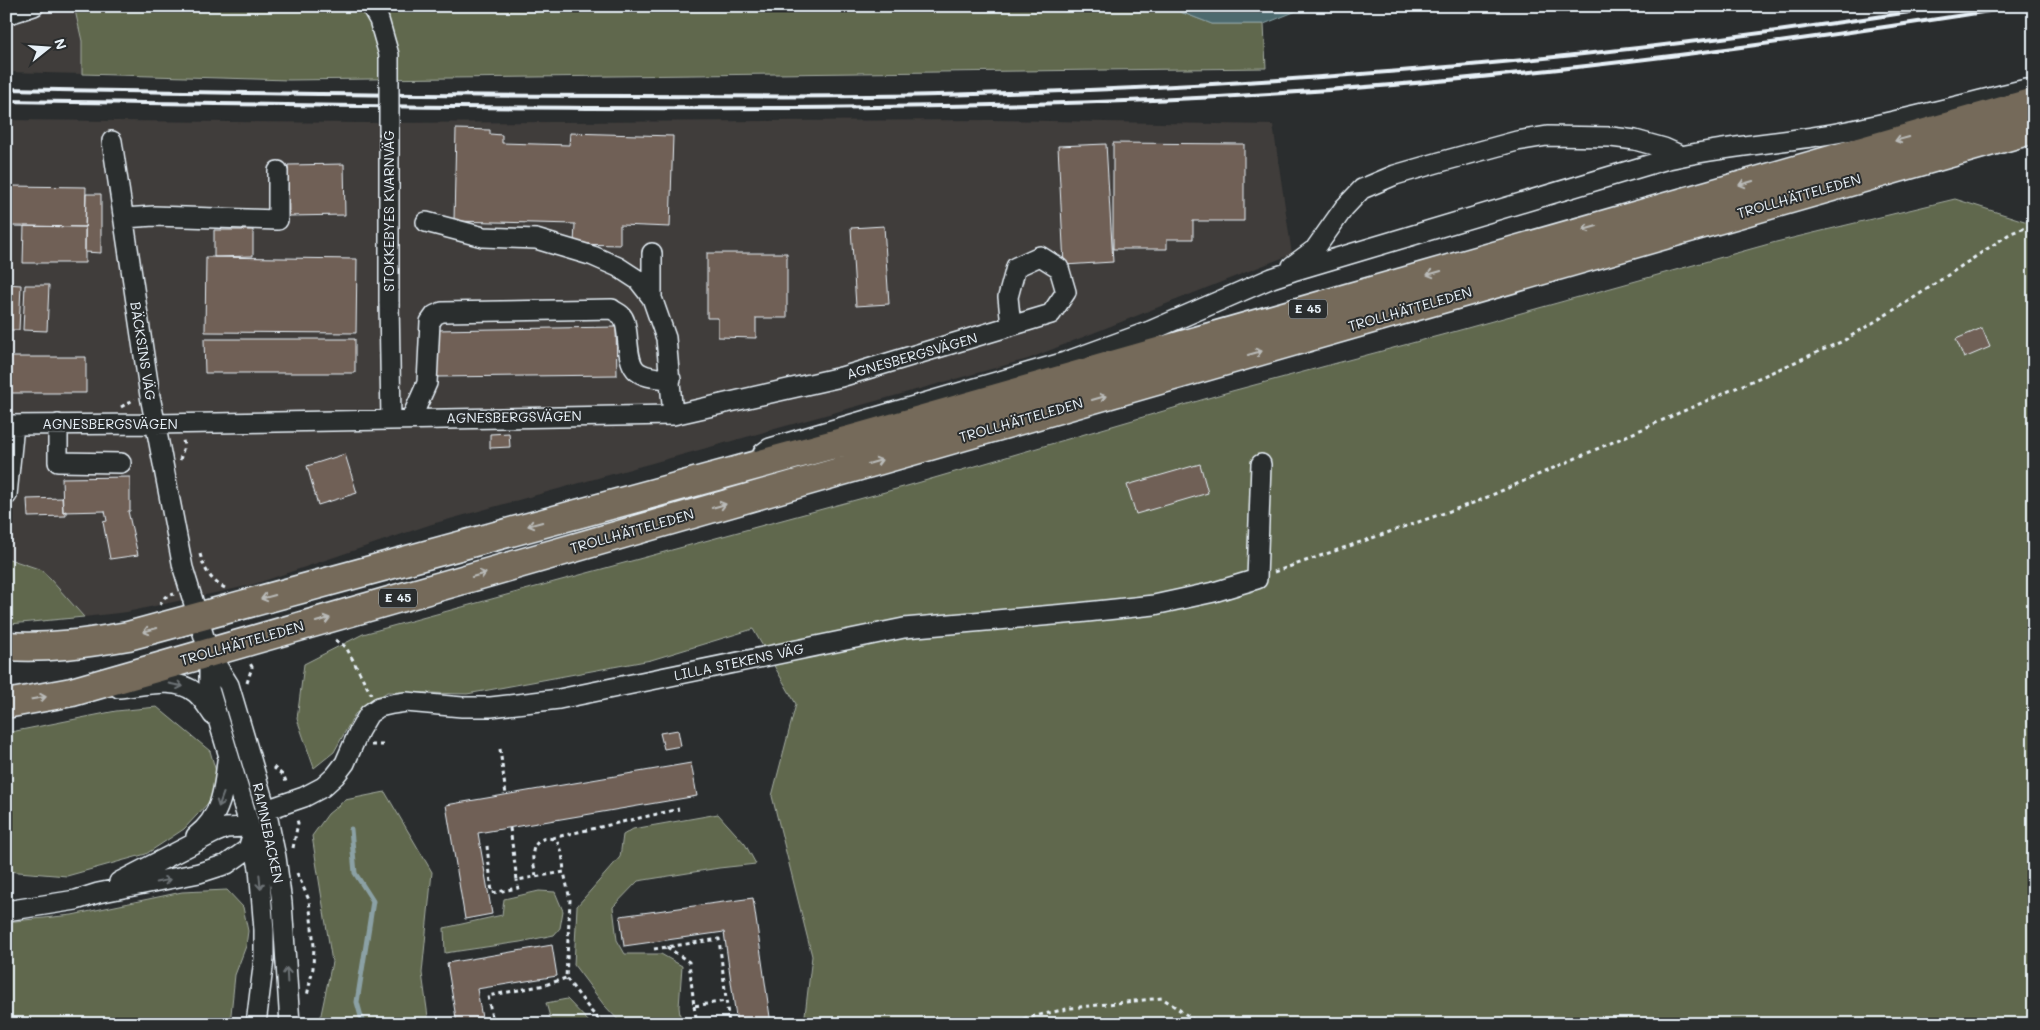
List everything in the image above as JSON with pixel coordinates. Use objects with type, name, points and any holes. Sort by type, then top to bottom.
[{"type":"highway","name":"TROLLHÄTTELEDEN","points":[[6,646],[90,643],[128,636],[572,514],[742,470],[2034,102]]},
{"type":"highway","name":"TROLLHÄTTELEDEN","points":[[6,704],[72,692],[2034,128]]},
{"type":"street","name":"STOKKEBYES KVARNVÄG","points":[[371,6],[378,20],[389,56],[391,420]]},
{"type":"street","points":[[742,470],[770,448],[1065,362],[1168,324],[1272,278],[1386,242],[1682,156],[1704,151],[1839,132],[1932,113],[2026,89],[2034,90]]},
{"type":"street","points":[[1272,278],[1308,255],[1322,241],[1344,208],[1362,189],[1395,175],[1539,136],[1623,138],[1647,143],[1682,156]]},
{"type":"street","name":"BÄCKSINS VÄG","points":[[112,141],[155,424],[183,568],[198,617]]},
{"type":"street","points":[[124,218],[154,216],[278,220],[278,171]]},
{"type":"street","points":[[426,222],[483,237],[536,239],[593,256],[618,267],[638,280],[652,298],[666,338],[674,415]]},
{"type":"street","points":[[652,252],[652,298]]},
{"type":"street","points":[[411,419],[427,383],[430,322],[435,315],[442,312],[612,308],[622,316],[626,325],[629,361],[638,372],[652,378],[671,379]]},
{"type":"street","name":"AGNESBERGSVÄGEN","points":[[10,424],[155,424],[252,431],[411,419],[674,415],[841,377],[1011,326]]},
{"type":"street","points":[[7,495],[10,424]]},
{"type":"street","points":[[58,424],[58,462],[121,463]]},
{"type":"street","points":[[1258,579],[1261,464]]},
{"type":"street","name":"LILLA STEKENS VÄG","points":[[379,708],[406,702],[462,707],[491,707],[559,699],[904,628],[1077,614],[1154,605],[1214,592],[1258,579]]},
{"type":"street","name":"RAMNEBACKEN","points":[[198,617],[209,653],[230,685],[266,810],[276,857],[282,904],[290,1024]]},
{"type":"street","name":"RAMNEBACKEN","points":[[209,653],[209,689],[252,834],[259,868],[264,930],[262,987],[256,1024]]},
{"type":"street","name":"RAMNEBACKEN","points":[[72,692],[170,683],[184,686],[196,693],[220,724]]},
{"type":"street","points":[[6,911],[76,900],[98,893],[199,873],[227,864],[248,849],[252,834],[266,810],[323,787],[335,776],[345,763],[359,731],[369,714],[379,708]]},
{"type":"street","points":[[162,861],[205,829],[215,816],[224,793],[228,752]]},
{"type":"street","points":[[98,893],[162,861],[195,841],[226,828],[245,827],[252,834]]},
{"type":"path","points":[[1258,579],[1476,502],[1843,341],[1915,297],[2011,233],[2034,225]]},
{"type":"path","points":[[332,638],[346,647],[379,708]]},
{"type":"path","points":[[252,667],[256,662]]},
{"type":"path","points":[[500,749],[506,795]]},
{"type":"path","points":[[536,876],[533,852],[536,843],[543,838],[552,838],[679,809]]},
{"type":"path","points":[[487,846],[492,893],[518,888],[510,828]]},
{"type":"path","points":[[552,838],[558,842],[561,851],[570,900],[566,978],[603,1024]]},
{"type":"path","points":[[517,880],[564,872]]},
{"type":"path","points":[[654,949],[719,939],[729,1024]]},
{"type":"path","points":[[667,947],[689,962],[697,1024]]},
{"type":"path","points":[[493,1024],[488,996],[545,985],[566,978]]},
{"type":"path","points":[[1000,1024],[1071,1008],[1162,998],[1200,1024]]},
{"type":"path","points":[[694,1006],[726,1001]]},
{"type":"shaded area","points":[[6,6],[74,6],[82,41],[82,74],[6,72]]},
{"type":"shaded area","points":[[6,120],[359,123],[992,120],[1273,125],[1292,254],[1028,359],[432,524],[252,585],[127,612],[84,617],[42,570],[6,558]]},
{"type":"green space","points":[[74,6],[1165,6],[1212,24],[1264,24],[1266,68],[289,80],[82,74],[82,41]]},
{"type":"green space","points":[[1955,199],[2034,224],[2034,1024],[801,1024],[805,1015],[812,956],[772,796],[796,704],[753,629],[651,660],[467,694],[387,692],[355,714],[334,752],[314,768],[297,719],[304,664],[363,634],[907,486],[1232,391],[1776,242]]},
{"type":"green space","points":[[6,558],[42,570],[84,617],[6,623]]},
{"type":"green space","points":[[157,707],[210,751],[217,775],[210,801],[184,829],[146,854],[67,876],[6,871],[6,733],[116,711]]},
{"type":"green space","points":[[385,792],[432,872],[422,973],[429,1024],[319,1024],[332,962],[312,836],[328,814],[345,800]]},
{"type":"green space","points":[[718,814],[745,844],[756,864],[638,881],[613,907],[617,940],[625,954],[661,954],[682,966],[679,1007],[681,1024],[622,1024],[604,1005],[574,965],[577,906],[620,857],[623,835],[633,829]]},
{"type":"green space","points":[[227,890],[243,907],[248,931],[246,946],[235,975],[230,1024],[6,1024],[6,922],[72,915],[182,892]]},
{"type":"green space","points":[[539,891],[555,892],[563,911],[560,928],[554,935],[445,953],[444,928],[502,915],[504,899]]},
{"type":"green space","points":[[567,999],[591,1024],[552,1024],[546,1003]]},
{"type":"water","points":[[1165,6],[1309,6],[1264,24],[1212,24]]},
{"type":"building","points":[[456,129],[490,130],[490,134],[502,135],[502,143],[569,145],[570,133],[673,136],[670,227],[620,225],[620,245],[574,244],[575,224],[454,221]]},
{"type":"building","points":[[1113,143],[1244,144],[1244,221],[1193,221],[1193,239],[1167,239],[1167,249],[1113,249]]},
{"type":"building","points":[[1106,144],[1113,262],[1064,265],[1058,146]]},
{"type":"building","points":[[344,164],[345,215],[289,216],[288,165]]},
{"type":"building","points":[[11,186],[86,187],[85,227],[11,226]]},
{"type":"building","points":[[86,194],[101,194],[101,253],[85,252]]},
{"type":"building","points":[[24,226],[85,227],[85,263],[23,263]]},
{"type":"building","points":[[884,226],[889,304],[856,306],[851,228]]},
{"type":"building","points":[[214,230],[253,230],[253,256],[214,257]]},
{"type":"building","points":[[707,253],[787,253],[787,318],[756,318],[756,338],[718,337],[718,318],[707,318]]},
{"type":"building","points":[[206,257],[357,259],[356,333],[205,332]]},
{"type":"building","points":[[6,284],[21,285],[19,330],[6,330]]},
{"type":"building","points":[[25,285],[49,285],[47,331],[23,330]]},
{"type":"building","points":[[616,327],[617,375],[435,377],[435,330]]},
{"type":"building","points":[[1982,328],[1990,347],[1964,358],[1956,339]]},
{"type":"building","points":[[204,339],[355,339],[355,373],[205,373]]},
{"type":"building","points":[[6,357],[86,357],[86,393],[6,393]]},
{"type":"building","points":[[509,433],[510,447],[490,448],[490,434]]},
{"type":"building","points":[[345,454],[357,493],[318,505],[307,466]]},
{"type":"building","points":[[1200,464],[1208,493],[1136,514],[1127,485]]},
{"type":"building","points":[[130,477],[130,511],[128,511],[138,555],[110,559],[103,522],[107,521],[105,511],[63,512],[62,478]]},
{"type":"building","points":[[62,498],[63,512],[66,511],[66,516],[28,517],[27,499]]},
{"type":"building","points":[[678,730],[681,746],[664,749],[660,733]]},
{"type":"building","points":[[691,763],[697,796],[478,833],[492,914],[465,919],[446,805]]},
{"type":"building","points":[[753,898],[771,1024],[737,1024],[724,932],[624,946],[620,916]]},
{"type":"building","points":[[552,945],[557,976],[477,989],[483,1024],[457,1024],[447,963]]},
{"type":"waterway","points":[[351,829],[355,873],[373,901],[357,1002],[363,1024]]},
{"type":"railway","points":[[6,89],[554,96],[932,95],[1097,90],[1342,76],[1464,66],[1707,40],[1949,6]]},
{"type":"railway","points":[[6,101],[436,107],[723,108],[1010,105],[1153,100],[1371,87],[1588,66],[1697,53],[2021,6]]}]
